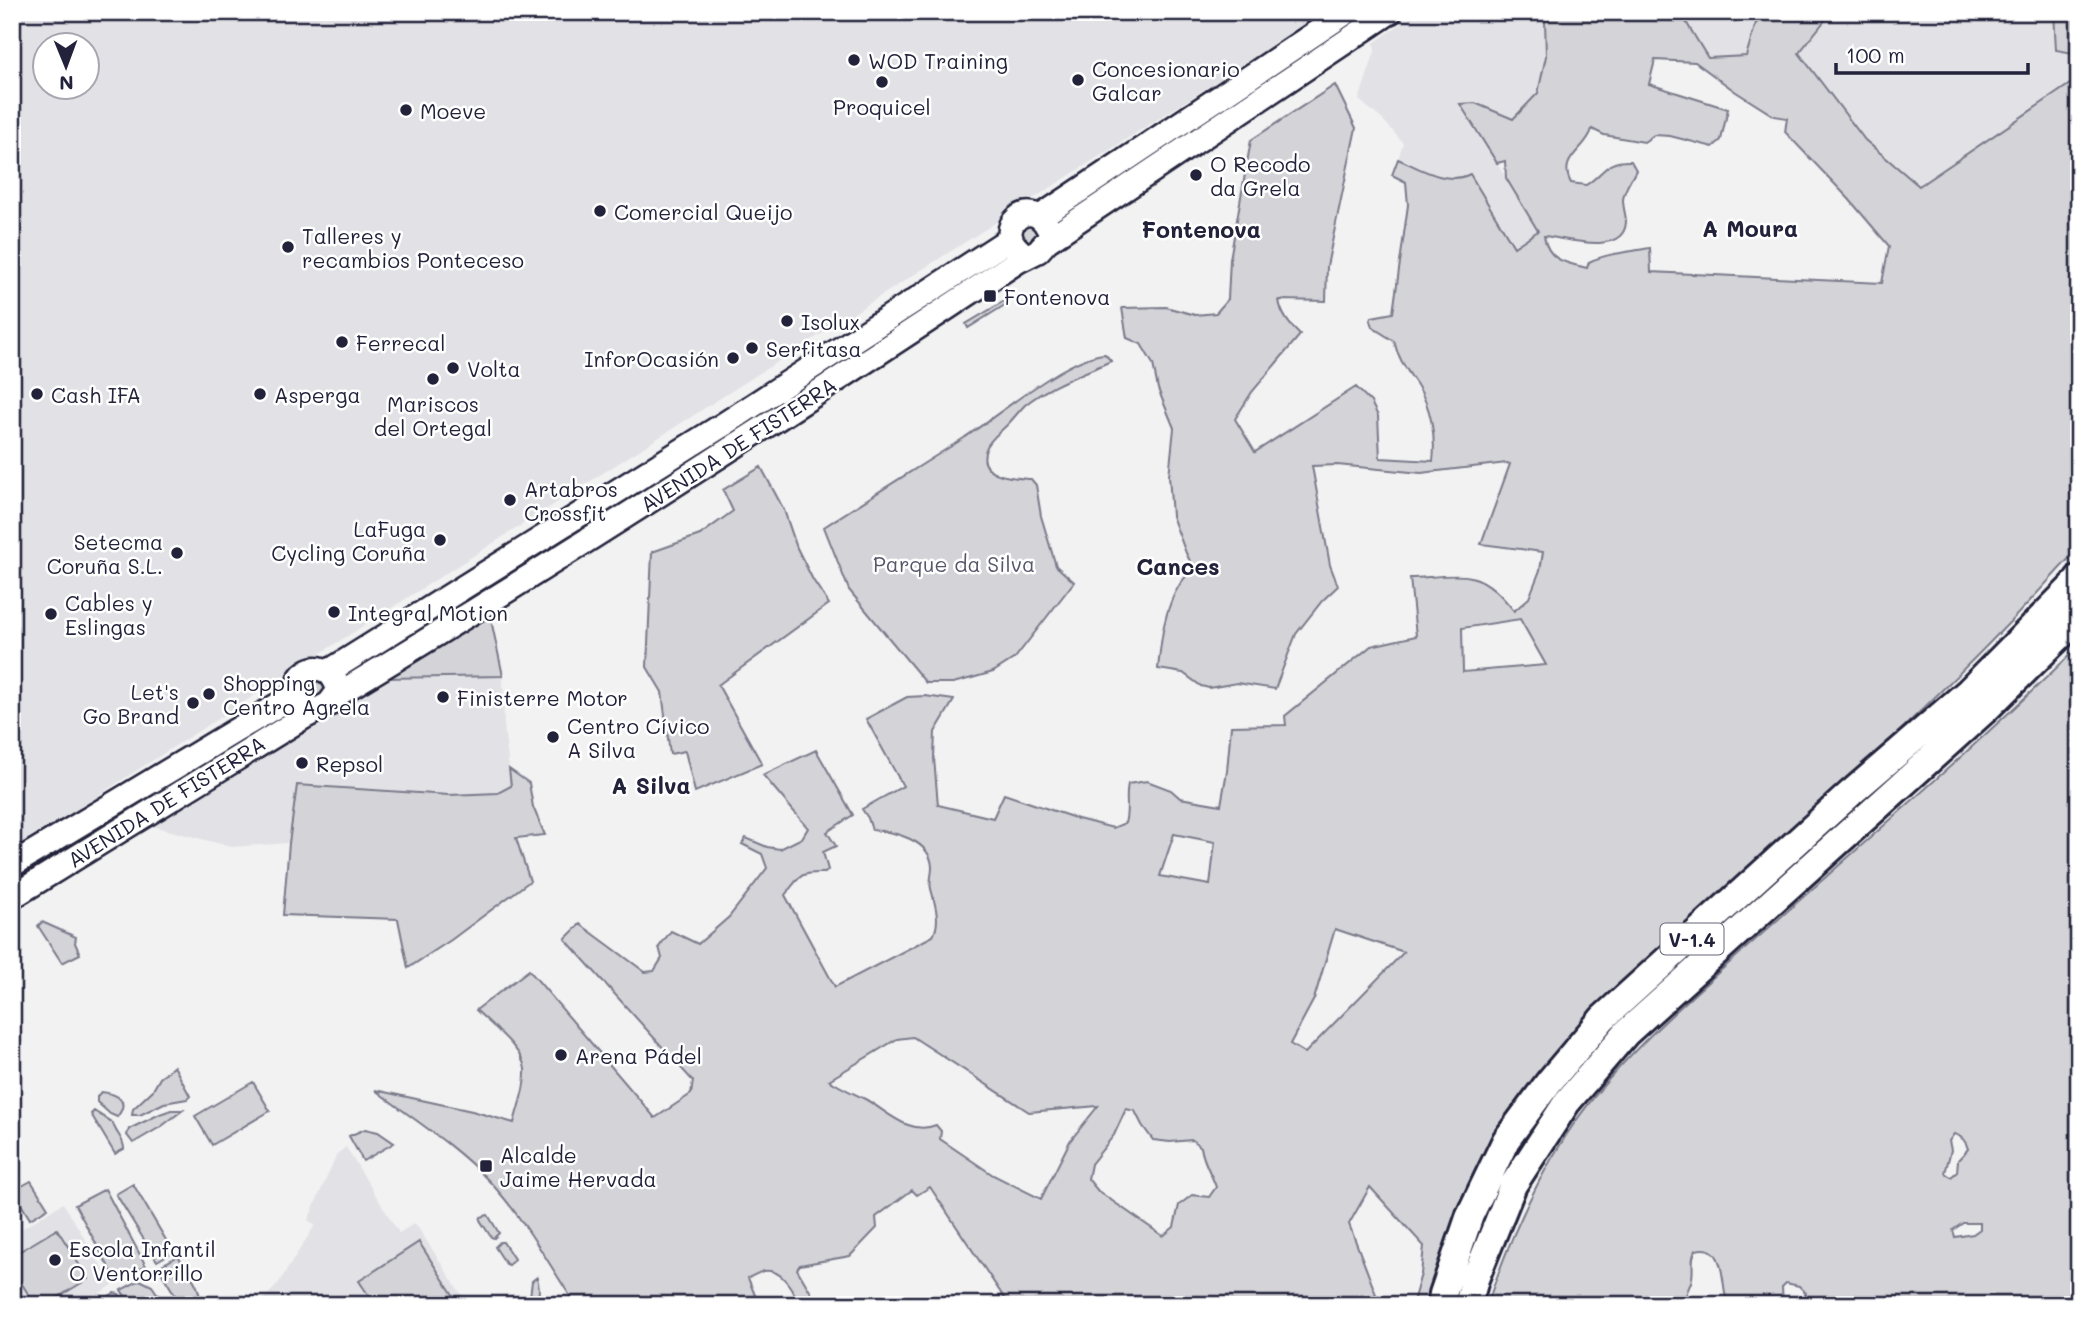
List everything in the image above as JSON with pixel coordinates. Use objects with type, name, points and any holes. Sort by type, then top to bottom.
[{"type":"highway","name":"V-1.4","points":[[1441,1305],[1470,1215],[1506,1140],[1549,1082],[1604,1018],[1851,793],[1969,691],[2079,578]]},
{"type":"highway","name":"V-1.4","points":[[1468,1305],[1475,1279],[1513,1185],[1567,1102],[1626,1033],[1987,708],[2079,617]]},
{"type":"main road","name":"AVENIDA DE FISTERRA","points":[[12,865],[298,693],[298,681],[306,672],[319,668],[328,672],[726,423],[1011,239],[1010,228],[1018,217],[1030,213],[1040,217],[1347,12]]},
{"type":"main road","name":"AVENIDA DE FISTERRA","points":[[12,897],[684,479],[1040,247],[1390,12]]},
{"type":"main road","points":[[1011,239],[1020,250],[1040,247],[1049,229],[1040,217]]},
{"type":"main road","points":[[298,693],[307,705],[327,702],[337,685],[328,672]]},
{"type":"shaded area","points":[[12,12],[1326,12],[114,785],[12,854]]},
{"type":"shaded area","points":[[1417,12],[1540,12],[1545,21],[1546,56],[1538,93],[1513,119],[1475,103],[1460,104],[1539,230],[1514,248],[1470,175],[1461,179],[1442,177],[1398,159],[1403,143],[1384,121],[1359,100],[1375,51],[1374,43]]},
{"type":"shaded area","points":[[1680,12],[1775,12],[1756,23],[1746,56],[1707,58]]},
{"type":"shaded area","points":[[1821,12],[2054,12],[2056,50],[2079,54],[2079,78],[1919,186],[1865,140],[1798,53],[1825,19]]},
{"type":"shaded area","points":[[503,676],[504,725],[511,786],[499,793],[449,795],[298,785],[289,843],[232,847],[148,825],[324,720],[388,678]]},
{"type":"shaded area","points":[[346,1147],[399,1233],[415,1223],[465,1300],[458,1305],[258,1305],[278,1284],[315,1225],[308,1220],[337,1154]]},
{"type":"shaded area","name":"Escola Infantil O Ventorrillo","points":[[63,1203],[113,1285],[81,1305],[13,1305],[12,1235]]},
{"type":"green space","points":[[1540,12],[1680,12],[1708,58],[1746,56],[1756,23],[1775,12],[1821,12],[1826,19],[1799,53],[1865,140],[1919,186],[2079,78],[2077,550],[1921,711],[1634,974],[1558,1050],[1517,1103],[1484,1157],[1457,1215],[1426,1305],[1412,1305],[1421,1274],[1424,1246],[1370,1187],[1349,1224],[1380,1305],[1009,1305],[930,1187],[917,1195],[912,1190],[876,1217],[877,1228],[850,1256],[800,1265],[797,1269],[818,1305],[801,1305],[782,1277],[771,1271],[764,1271],[748,1278],[759,1305],[576,1305],[525,1225],[489,1181],[448,1144],[375,1090],[514,1123],[524,1083],[523,1061],[512,1045],[476,1010],[529,970],[655,1118],[691,1094],[693,1081],[565,939],[580,924],[645,972],[654,971],[662,958],[659,947],[671,931],[698,944],[729,917],[767,868],[762,854],[742,844],[746,838],[780,849],[802,838],[808,828],[763,775],[816,750],[853,815],[827,832],[836,846],[823,852],[828,870],[825,873],[801,876],[785,895],[835,987],[933,936],[937,925],[930,886],[932,867],[925,850],[900,835],[872,830],[862,809],[903,786],[866,719],[907,697],[925,696],[954,700],[935,732],[938,805],[993,818],[1004,794],[1113,828],[1125,823],[1128,784],[1147,781],[1171,790],[1180,798],[1221,805],[1231,726],[1286,725],[1285,716],[1371,646],[1416,636],[1410,578],[1458,575],[1478,579],[1495,590],[1514,611],[1529,598],[1540,570],[1543,552],[1481,544],[1510,464],[1421,473],[1337,465],[1312,466],[1330,565],[1338,586],[1322,601],[1296,634],[1275,689],[1237,683],[1209,688],[1201,686],[1183,673],[1158,669],[1170,604],[1193,567],[1172,516],[1169,476],[1174,428],[1158,389],[1153,364],[1141,344],[1127,338],[1122,308],[1166,307],[1195,315],[1216,313],[1228,299],[1230,259],[1251,140],[1335,85],[1356,128],[1327,266],[1326,301],[1279,300],[1284,315],[1300,335],[1252,392],[1235,419],[1255,452],[1356,387],[1371,402],[1378,416],[1380,458],[1433,461],[1434,441],[1426,402],[1400,359],[1394,341],[1372,327],[1370,320],[1372,317],[1393,313],[1408,205],[1406,182],[1392,175],[1398,159],[1443,177],[1470,174],[1514,247],[1538,231],[1506,178],[1505,161],[1497,163],[1460,104],[1475,103],[1513,119],[1538,93],[1546,56],[1545,21]],"holes":[[[1655,60],[1695,62],[1774,116],[1787,118],[1785,132],[1849,199],[1889,246],[1882,283],[1651,272],[1650,248],[1603,257],[1589,262],[1587,268],[1554,256],[1549,251],[1544,236],[1592,243],[1615,239],[1623,233],[1626,222],[1623,196],[1636,170],[1631,161],[1610,165],[1586,185],[1571,183],[1568,174],[1570,160],[1585,143],[1592,129],[1604,135],[1644,142],[1654,135],[1670,136],[1713,147],[1721,140],[1728,109],[1649,84]],[[1520,619],[1546,665],[1463,672],[1462,628]],[[1174,834],[1215,842],[1210,885],[1160,876]],[[1335,929],[1404,952],[1305,1053],[1290,1044],[1314,999]],[[913,1037],[1029,1112],[1098,1106],[1070,1141],[1041,1199],[993,1175],[940,1139],[941,1131],[936,1125],[926,1128],[907,1125],[829,1080],[897,1039]],[[1126,1109],[1135,1111],[1153,1140],[1192,1140],[1201,1147],[1216,1187],[1209,1197],[1192,1195],[1179,1205],[1174,1227],[1163,1236],[1098,1191],[1088,1179],[1091,1164],[1114,1135]]]},
{"type":"green space","points":[[2054,12],[2079,12],[2079,54],[2056,50]]},
{"type":"green space","points":[[1028,219],[1043,237],[1024,246],[1017,226]]},
{"type":"green space","points":[[978,267],[983,275],[537,563],[532,554]]},
{"type":"green space","points":[[1006,300],[1008,303],[968,328],[966,324]]},
{"type":"green space","name":"Parque da Silva","points":[[1105,354],[1111,361],[1055,386],[1025,405],[990,442],[984,458],[991,471],[1031,479],[1036,485],[1041,516],[1056,566],[1074,582],[1015,658],[993,672],[972,678],[953,683],[926,683],[849,590],[824,527],[964,438],[1053,376],[1090,357]]},
{"type":"green space","points":[[761,467],[784,510],[797,548],[829,604],[718,685],[762,764],[695,792],[685,751],[670,754],[662,692],[647,667],[652,552],[700,535],[733,511],[723,490]]},
{"type":"green space","points":[[510,568],[515,576],[379,660],[375,653]]},
{"type":"green space","points":[[490,615],[503,676],[388,678]]},
{"type":"green space","points":[[2079,646],[2079,1305],[1802,1305],[1806,1293],[1799,1286],[1786,1283],[1782,1287],[1783,1305],[1728,1305],[1718,1259],[1706,1249],[1696,1250],[1694,1253],[1692,1278],[1686,1296],[1687,1305],[1487,1305],[1503,1261],[1541,1177],[1585,1108],[1608,1080],[1684,1003],[2002,719]],"holes":[[[1954,1134],[1963,1139],[1968,1149],[1958,1160],[1957,1172],[1951,1177],[1945,1173],[1951,1150],[1949,1141]],[[1963,1223],[1980,1223],[1980,1229],[1973,1234],[1955,1237],[1953,1230]]]},
{"type":"green space","points":[[311,675],[331,688],[316,702],[305,682]]},
{"type":"green space","points":[[261,722],[266,731],[12,888],[12,876]]},
{"type":"green space","points":[[509,769],[529,783],[533,807],[545,835],[516,838],[530,881],[451,940],[408,968],[398,919],[283,915],[297,785],[449,795],[498,793],[511,786]]},
{"type":"green space","points":[[42,922],[76,937],[75,943],[80,954],[62,963],[38,926]]},
{"type":"green space","points":[[174,1066],[190,1096],[187,1099],[164,1103],[140,1115],[132,1115],[133,1109]]},
{"type":"green space","points":[[253,1082],[270,1111],[212,1145],[195,1116]]},
{"type":"green space","points":[[102,1092],[113,1094],[120,1099],[122,1107],[117,1117],[97,1102],[97,1096]]},
{"type":"green space","points":[[171,1110],[183,1110],[133,1143],[127,1135],[129,1129]]},
{"type":"green space","points":[[94,1111],[113,1123],[124,1149],[115,1154],[91,1114]]},
{"type":"green space","points":[[365,1129],[378,1132],[394,1143],[363,1161],[349,1136]]},
{"type":"green space","points":[[31,1181],[48,1208],[30,1219],[13,1191]]},
{"type":"green space","points":[[133,1184],[173,1252],[157,1261],[116,1194]]},
{"type":"green space","points":[[105,1189],[146,1266],[117,1282],[75,1205]]},
{"type":"green space","points":[[488,1215],[499,1233],[494,1238],[480,1220]]},
{"type":"green space","points":[[57,1229],[88,1279],[45,1305],[35,1305],[12,1268],[12,1256]]},
{"type":"green space","points":[[419,1242],[457,1301],[451,1305],[375,1305],[359,1281]]},
{"type":"green space","points":[[503,1242],[514,1259],[509,1265],[495,1247]]},
{"type":"green space","points":[[178,1256],[197,1286],[198,1305],[181,1305],[158,1267]]},
{"type":"green space","points":[[537,1277],[538,1305],[529,1305],[532,1281]]},
{"type":"green space","points":[[140,1280],[152,1286],[165,1305],[131,1305],[121,1290]]},
{"type":"green space","points":[[114,1293],[119,1294],[126,1305],[94,1305]]},
{"type":"place","name":"WOD Training","points":[[854,60]]},
{"type":"place","name":"Concesionario Galcar","points":[[1078,80]]},
{"type":"place","name":"Proquicel","points":[[882,82]]},
{"type":"place","name":"Moeve","points":[[406,110]]},
{"type":"place","name":"O Recodo da Grela","points":[[1196,175]]},
{"type":"place","name":"Comercial Queijo","points":[[600,211]]},
{"type":"place","name":"Talleres y recambios Ponteceso","points":[[288,247]]},
{"type":"place","name":"Fontenova","points":[[990,296]]},
{"type":"place","name":"Isolux","points":[[787,321]]},
{"type":"place","name":"Ferrecal","points":[[342,342]]},
{"type":"place","name":"Serfitasa","points":[[752,348]]},
{"type":"place","name":"InforOcasión","points":[[733,358]]},
{"type":"place","name":"Volta","points":[[453,368]]},
{"type":"place","name":"Mariscos del Ortegal","points":[[433,379]]},
{"type":"place","name":"Cash IFA","points":[[37,394]]},
{"type":"place","name":"Asperga","points":[[260,394]]},
{"type":"place","name":"Artabros Crossfit","points":[[510,500]]},
{"type":"place","name":"LaFuga Cycling Coruña","points":[[440,540]]},
{"type":"place","name":"Setecma Coruña S.L.","points":[[177,553]]},
{"type":"place","name":"Integral Motion","points":[[334,612]]},
{"type":"place","name":"Cables y Eslingas","points":[[51,614]]},
{"type":"place","name":"Shopping Centro Agrela","points":[[209,694]]},
{"type":"place","name":"Finisterre Motor","points":[[443,697]]},
{"type":"place","name":"Let's Go Brand","points":[[193,703]]},
{"type":"place","name":"Centro Cívico A Silva","points":[[553,737]]},
{"type":"place","name":"Repsol","points":[[302,763]]},
{"type":"place","name":"Arena Pádel","points":[[561,1055]]},
{"type":"place","name":"Alcalde Jaime Hervada","points":[[486,1166]]},
{"type":"place","name":"Escola Infantil O Ventorrillo","points":[[55,1260]]},
{"type":"district","name":"A Moura","points":[[1750,228]]},
{"type":"district","name":"Fontenova","points":[[1201,229]]},
{"type":"district","name":"Cances","points":[[1178,566]]},
{"type":"district","name":"A Silva","points":[[651,785]]}]
